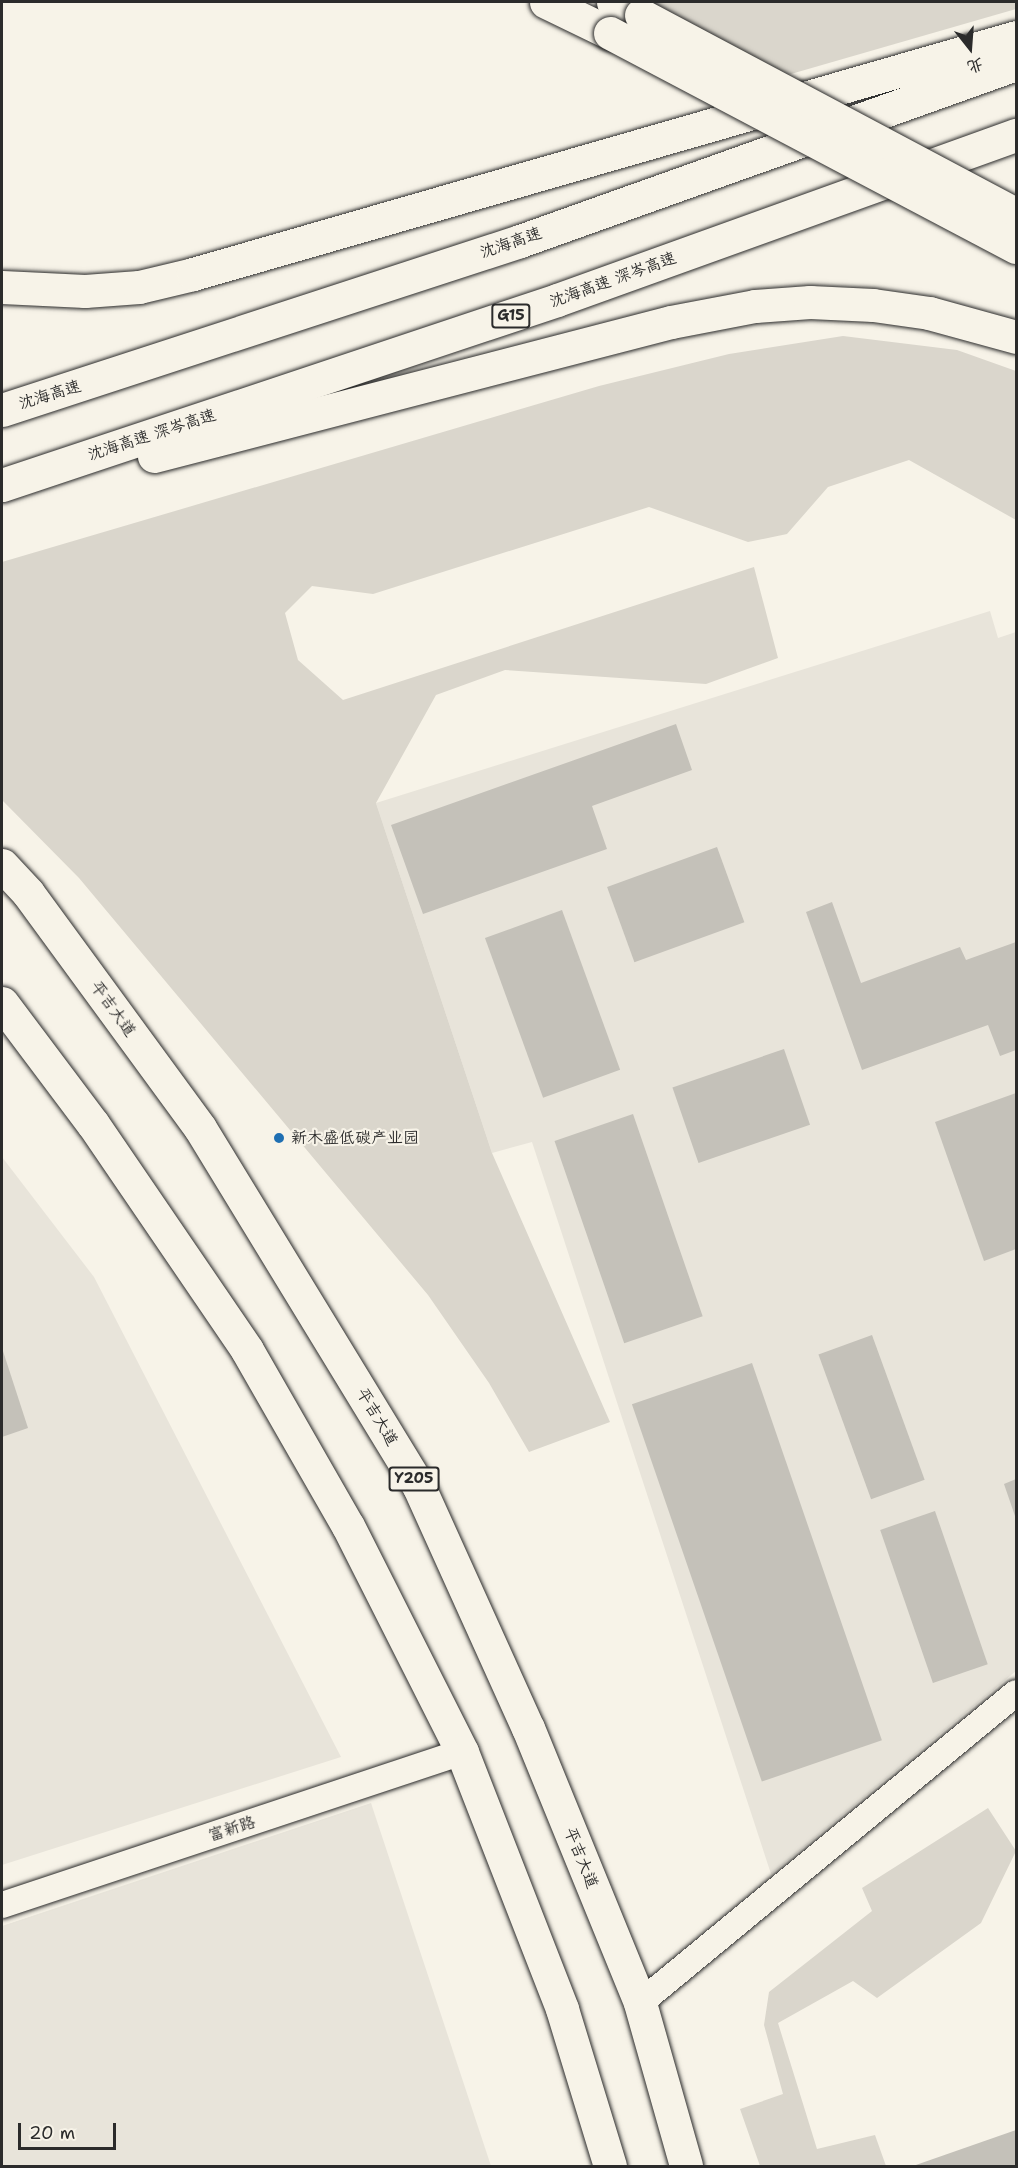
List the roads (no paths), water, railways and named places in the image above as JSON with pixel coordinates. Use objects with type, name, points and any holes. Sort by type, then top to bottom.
[{"type":"main road","points":[[546,2],[622,16],[1017,214]]},
{"type":"main road","points":[[622,16],[1017,247]]},
{"type":"main road","points":[[2,288],[85,291],[139,286],[193,274],[1017,37]]},
{"type":"main road","name":"沈海高速","points":[[2,410],[520,241],[1017,64]]},
{"type":"main road","name":"沈海高速 深岑高速","points":[[2,485],[557,300],[1017,135]]},
{"type":"main road","points":[[2,495],[660,325],[755,306],[810,302],[873,305],[929,313],[1017,337]]},
{"type":"main road","name":"平吉大道","points":[[2,865],[28,893],[200,1128],[419,1488],[528,1728],[640,2003],[686,2166]]},
{"type":"main road","points":[[2,1003],[93,1124],[247,1350],[348,1526],[462,1752],[562,2009],[610,2166]]},
{"type":"street","points":[[640,2003],[1017,1693]]},
{"type":"street","name":"富新路","points":[[2,1905],[462,1752]]},
{"type":"place","name":"新木盛低碳产业园","points":[[279,1138]]}]
